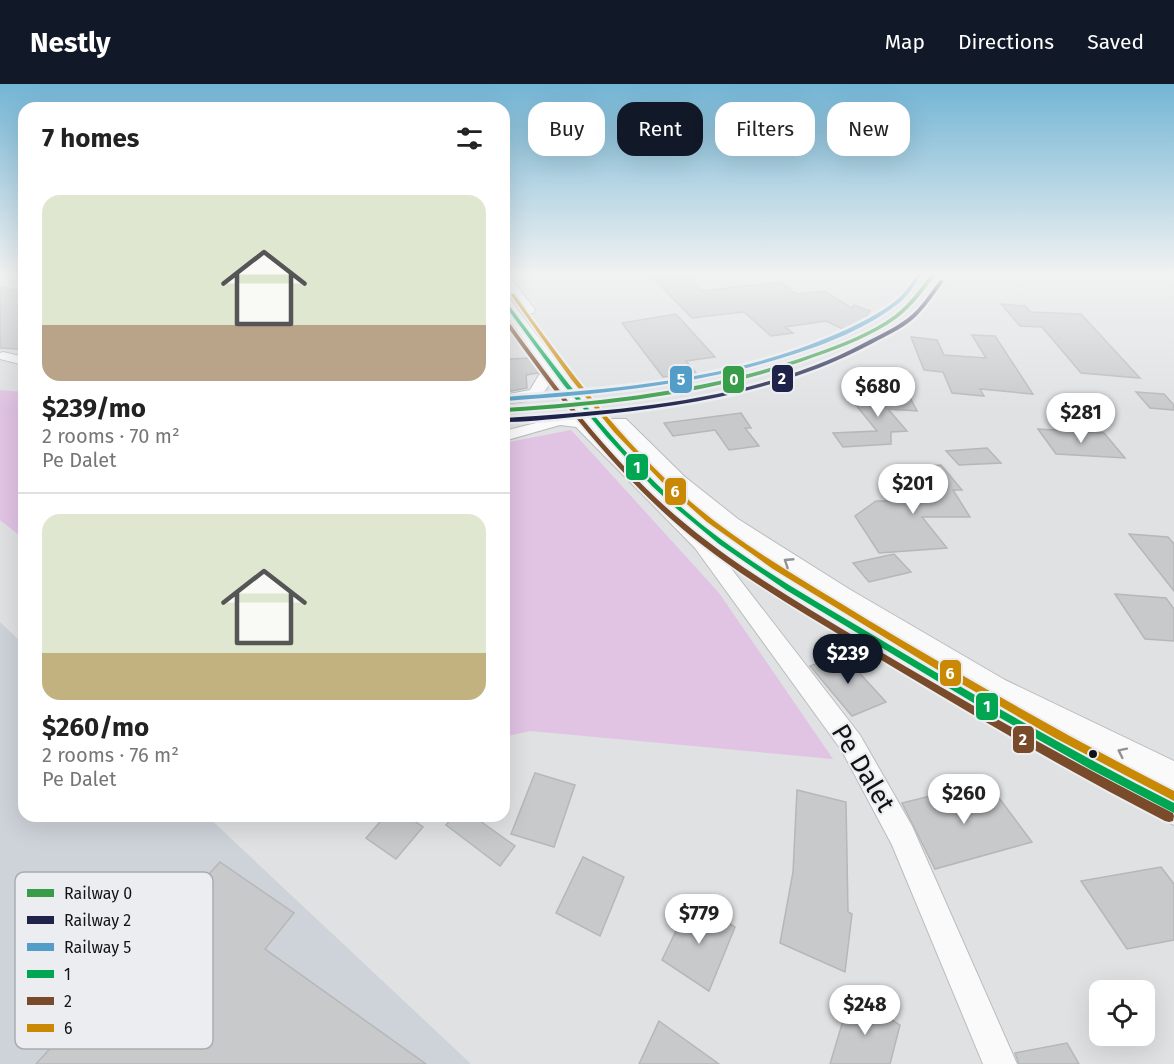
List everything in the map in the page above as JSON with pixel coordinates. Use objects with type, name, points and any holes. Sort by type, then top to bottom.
[{"type":"street","points":[[515,320],[605,434],[708,540],[964,695],[1116,780],[1174,808]]},
{"type":"street","points":[[537,320],[623,428],[677,482],[730,524],[840,596],[994,689],[1174,778]]},
{"type":"street","points":[[3,356],[18,360]]},
{"type":"street","points":[[510,398],[530,396],[542,386],[544,378]]},
{"type":"street","name":"Pe Dalet","points":[[510,434],[560,422],[580,423],[708,540],[851,742],[902,836],[1000,1064]]},
{"type":"shaded area","points":[[0,390],[18,392],[18,534],[0,520]]},
{"type":"shaded area","points":[[571,430],[719,593],[833,759],[530,731],[510,736],[510,442]]},
{"type":"shaded area","points":[[0,622],[18,639],[18,822],[213,822],[471,1064],[0,1064]]},
{"type":"building","points":[[0,320],[18,320],[18,348],[0,348]]},
{"type":"building","points":[[642,320],[681,320],[715,357],[686,361],[696,373],[663,377],[622,323]]},
{"type":"building","points":[[753,320],[870,320],[847,331],[826,321],[785,327],[793,333],[771,336]]},
{"type":"building","points":[[1015,320],[1086,320],[1140,378],[1081,373],[1042,327],[1020,326]]},
{"type":"building","points":[[972,335],[995,336],[1033,394],[980,389],[984,396],[952,393],[943,372],[924,370],[911,337],[937,340],[944,355],[986,358]]},
{"type":"building","points":[[534,358],[544,372],[526,375],[527,388],[510,391],[510,359]]},
{"type":"building","points":[[853,390],[907,392],[917,411],[888,409],[907,431],[891,432],[891,444],[843,447],[833,433],[877,431],[852,400],[862,399]]},
{"type":"building","points":[[1136,392],[1164,394],[1174,405],[1174,410],[1150,408]]},
{"type":"building","points":[[741,413],[751,428],[745,428],[759,446],[729,450],[715,430],[673,436],[664,423]]},
{"type":"building","points":[[1038,429],[1104,433],[1125,458],[1056,454]]},
{"type":"building","points":[[987,448],[1001,463],[959,465],[946,451]]},
{"type":"building","points":[[941,465],[962,490],[953,490],[970,517],[922,517],[947,548],[879,553],[855,516],[876,501],[907,501],[905,496],[935,496],[911,467]]},
{"type":"building","points":[[1129,534],[1168,537],[1174,544],[1174,591]]},
{"type":"building","points":[[894,554],[911,572],[869,582],[853,563]]},
{"type":"building","points":[[1115,594],[1166,598],[1174,609],[1174,641],[1145,639]]},
{"type":"building","points":[[842,654],[886,702],[852,716],[810,666]]},
{"type":"building","points":[[535,773],[575,785],[554,847],[511,834]]},
{"type":"building","points":[[987,782],[1032,842],[935,869],[902,803]]},
{"type":"building","points":[[797,790],[846,802],[848,912],[852,914],[845,972],[780,943],[793,872]]},
{"type":"building","points":[[380,822],[416,822],[423,827],[396,859],[366,838]]},
{"type":"building","points":[[449,822],[481,822],[515,846],[500,866],[446,825]]},
{"type":"building","points":[[583,857],[624,877],[600,936],[556,913]]},
{"type":"building","points":[[220,862],[294,913],[265,949],[426,1064],[36,1064],[50,1049],[213,1049],[213,872],[211,872]]},
{"type":"building","points":[[1161,867],[1174,884],[1174,940],[1127,949],[1081,881]]},
{"type":"building","points":[[691,900],[735,927],[709,991],[662,960]]},
{"type":"building","points":[[851,994],[900,1025],[890,1064],[830,1064]]},
{"type":"building","points":[[659,1021],[719,1064],[639,1064]]},
{"type":"building","points":[[1067,1043],[1079,1064],[1019,1064],[1015,1053]]},
{"type":"rail line","name":"5","points":[[510,399],[601,391],[709,375],[813,347],[869,320]]},
{"type":"rail line","name":"0","points":[[510,409],[628,399],[751,376],[849,342],[891,320]]},
{"type":"rail line","name":"2","points":[[510,420],[651,407],[752,387],[801,373],[846,355],[909,320]]},
{"type":"transit line","name":"1","points":[[518,320],[565,383],[630,460],[679,508],[721,543],[789,588],[975,700],[1054,745],[1174,808]]},
{"type":"transit line","name":"6","points":[[531,320],[573,378],[639,456],[709,520],[776,567],[944,669],[1058,735],[1174,796]]},
{"type":"transit line","name":"2","points":[[510,327],[583,424],[605,449],[650,496],[695,536],[740,569],[787,599],[973,711],[1169,817]]}]
